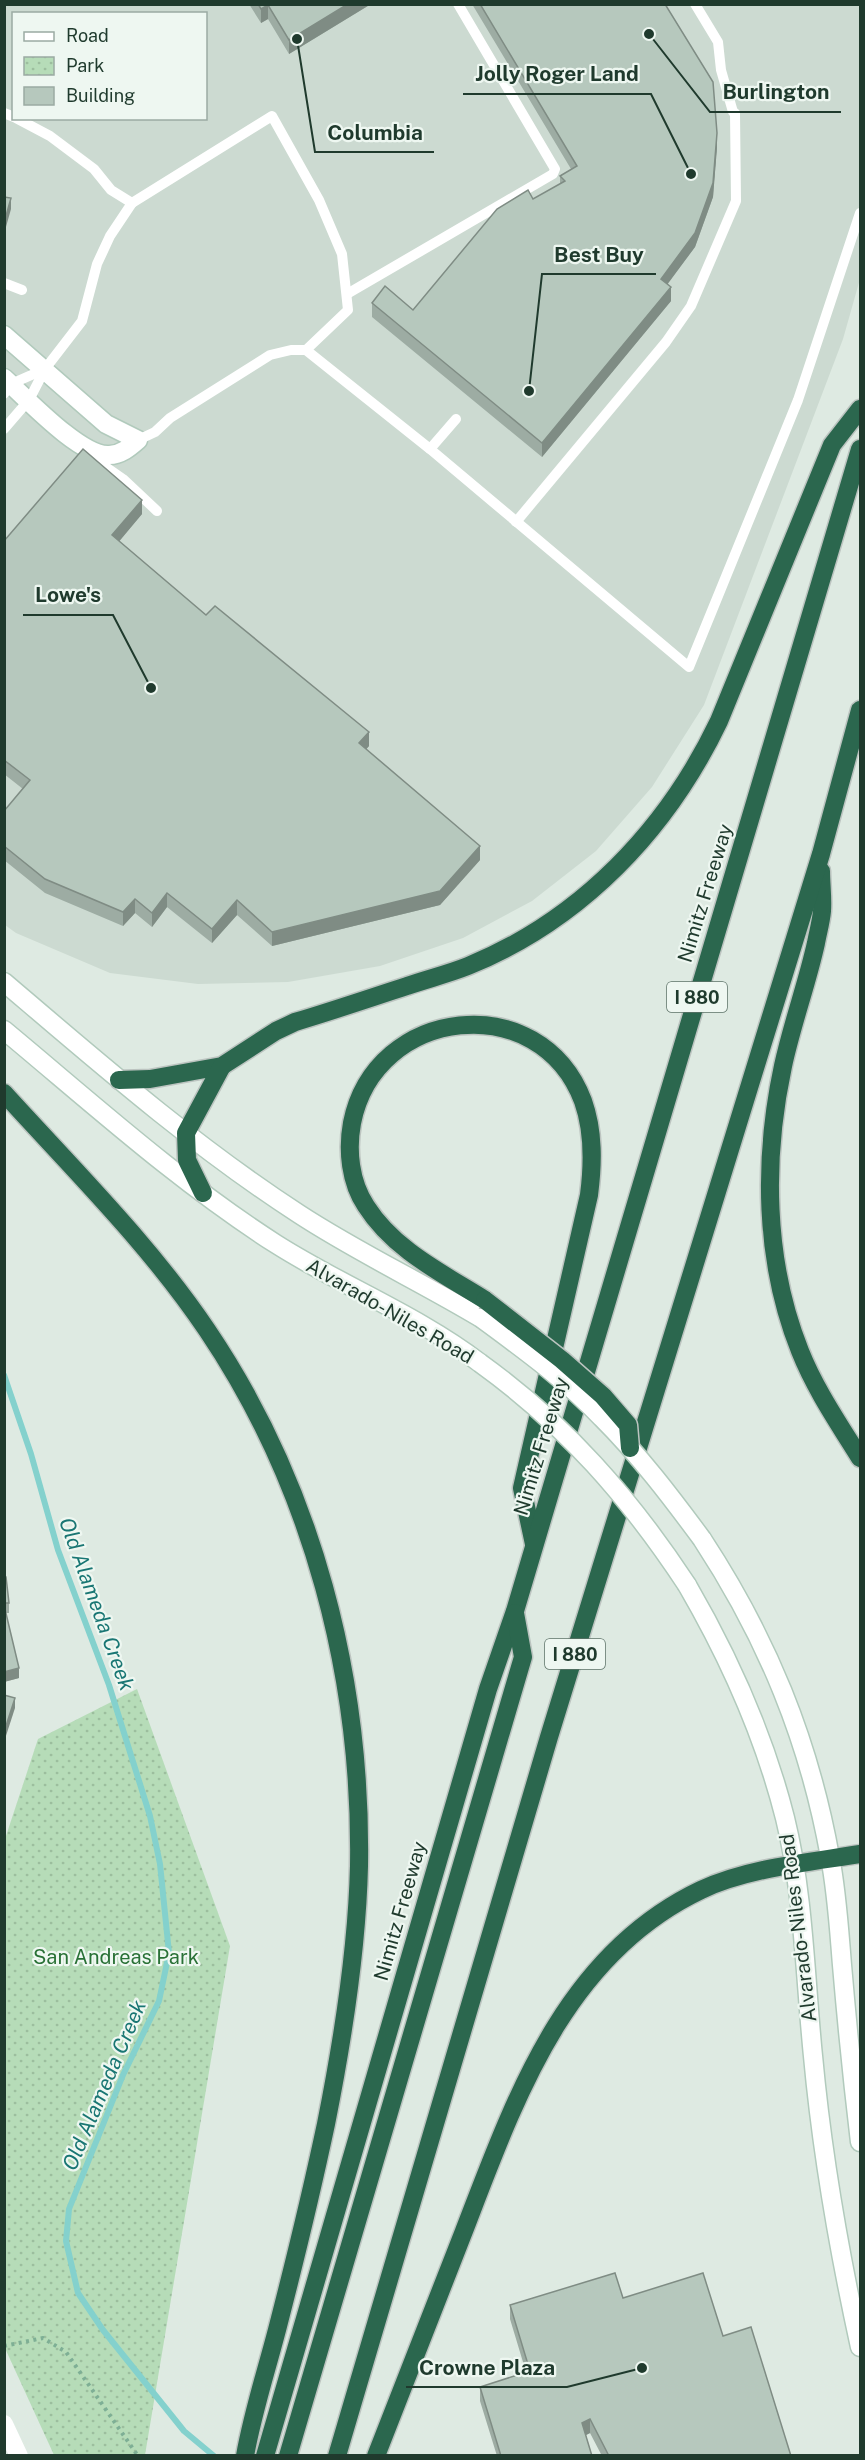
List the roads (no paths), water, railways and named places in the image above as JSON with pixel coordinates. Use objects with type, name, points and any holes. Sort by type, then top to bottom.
[{"type":"highway","points":[[119,1080],[150,1079],[222,1066],[276,1031],[295,1022],[468,966],[554,919],[580,900],[628,857],[672,804],[704,752],[832,445],[861,409]]},
{"type":"highway","name":"Nimitz Freeway","points":[[265,2456],[485,1700],[515,1611],[861,448]]},
{"type":"highway","name":"I 880","points":[[337,2456],[549,1737],[821,854],[861,710]]},
{"type":"highway","points":[[821,854],[822,913],[784,1064],[772,1130],[770,1162],[772,1229],[781,1294],[801,1353],[818,1387],[861,1458]]},
{"type":"highway","points":[[534,1546],[522,1488],[589,1196],[592,1159],[583,1102],[572,1079],[558,1061],[541,1046],[520,1034],[497,1027],[474,1024],[452,1025],[428,1032],[407,1042],[375,1071],[362,1091],[354,1113],[350,1136],[350,1159],[355,1183],[364,1204],[380,1226],[406,1251],[485,1300],[562,1360],[603,1396],[628,1425],[630,1448]]},
{"type":"highway","points":[[203,1193],[187,1160],[186,1133],[222,1066]]},
{"type":"highway","points":[[4,1093],[153,1258],[182,1295],[232,1370],[274,1452],[310,1540],[324,1585],[346,1681],[355,1752],[359,1825],[354,1926],[344,2018],[325,2127],[278,2325],[252,2417],[245,2456]]},
{"type":"highway","name":"I 880","points":[[291,2447],[523,1657],[515,1611]]},
{"type":"highway","points":[[376,2456],[508,2117],[536,2058],[575,1995],[620,1946],[679,1902],[728,1879],[861,1854]]},
{"type":"main road","points":[[4,335],[106,424],[138,440],[125,451],[108,455],[85,449],[29,400],[7,385]]},
{"type":"main road","name":"Alvarado-Niles Road","points":[[4,982],[119,1080],[186,1133],[299,1214],[338,1238],[429,1286],[481,1318],[563,1381],[602,1417],[630,1448],[702,1539],[750,1619],[774,1668],[806,1755],[831,1859],[861,2142]]},
{"type":"main road","name":"Alvarado-Niles Road","points":[[4,1030],[203,1193],[278,1245],[470,1355],[542,1412],[588,1455],[656,1538],[687,1585],[716,1635],[755,1721],[785,1819],[794,1865],[819,2121],[842,2261],[861,2347]]},
{"type":"main road","points":[[4,2424],[20,2456]]},
{"type":"lane","points":[[347,294],[554,174],[555,169],[458,4]]},
{"type":"lane","points":[[516,522],[666,342],[691,306],[736,201],[735,113],[721,70],[718,42],[695,4]]},
{"type":"lane","points":[[4,429],[29,400],[45,369],[82,321],[97,264],[110,236],[132,203],[272,116],[319,200],[342,255],[348,310],[306,350]]},
{"type":"lane","points":[[19,120],[50,136],[94,169],[111,190],[132,203]]},
{"type":"lane","points":[[138,440],[155,432],[177,414],[270,355],[291,350],[306,350],[430,449],[689,667],[798,400],[861,213]]},
{"type":"lane","points":[[4,283],[22,290]]},
{"type":"lane","points":[[7,385],[45,369]]},
{"type":"lane","points":[[430,449],[456,420]]},
{"type":"lane","points":[[85,449],[101,465],[123,479],[157,511]]},
{"type":"waterway","name":"Old Alameda Creek","points":[[4,1375],[31,1454],[58,1550],[109,1685],[150,1816],[160,1864],[169,1953],[159,2001],[123,2075],[69,2209],[66,2241],[78,2293],[103,2330],[184,2431],[214,2456]]},
{"type":"place","name":"Burlington","points":[[649,34]]},
{"type":"place","name":"Columbia","points":[[297,39]]},
{"type":"place","name":"Jolly Roger Land","points":[[691,174]]},
{"type":"place","name":"Best Buy","points":[[529,391]]},
{"type":"place","name":"Lowe's","points":[[151,688]]},
{"type":"place","name":"Crowne Plaza","points":[[642,2368]]},
{"type":"park label","name":"San Andreas Park","points":[[116,1957]]}]
